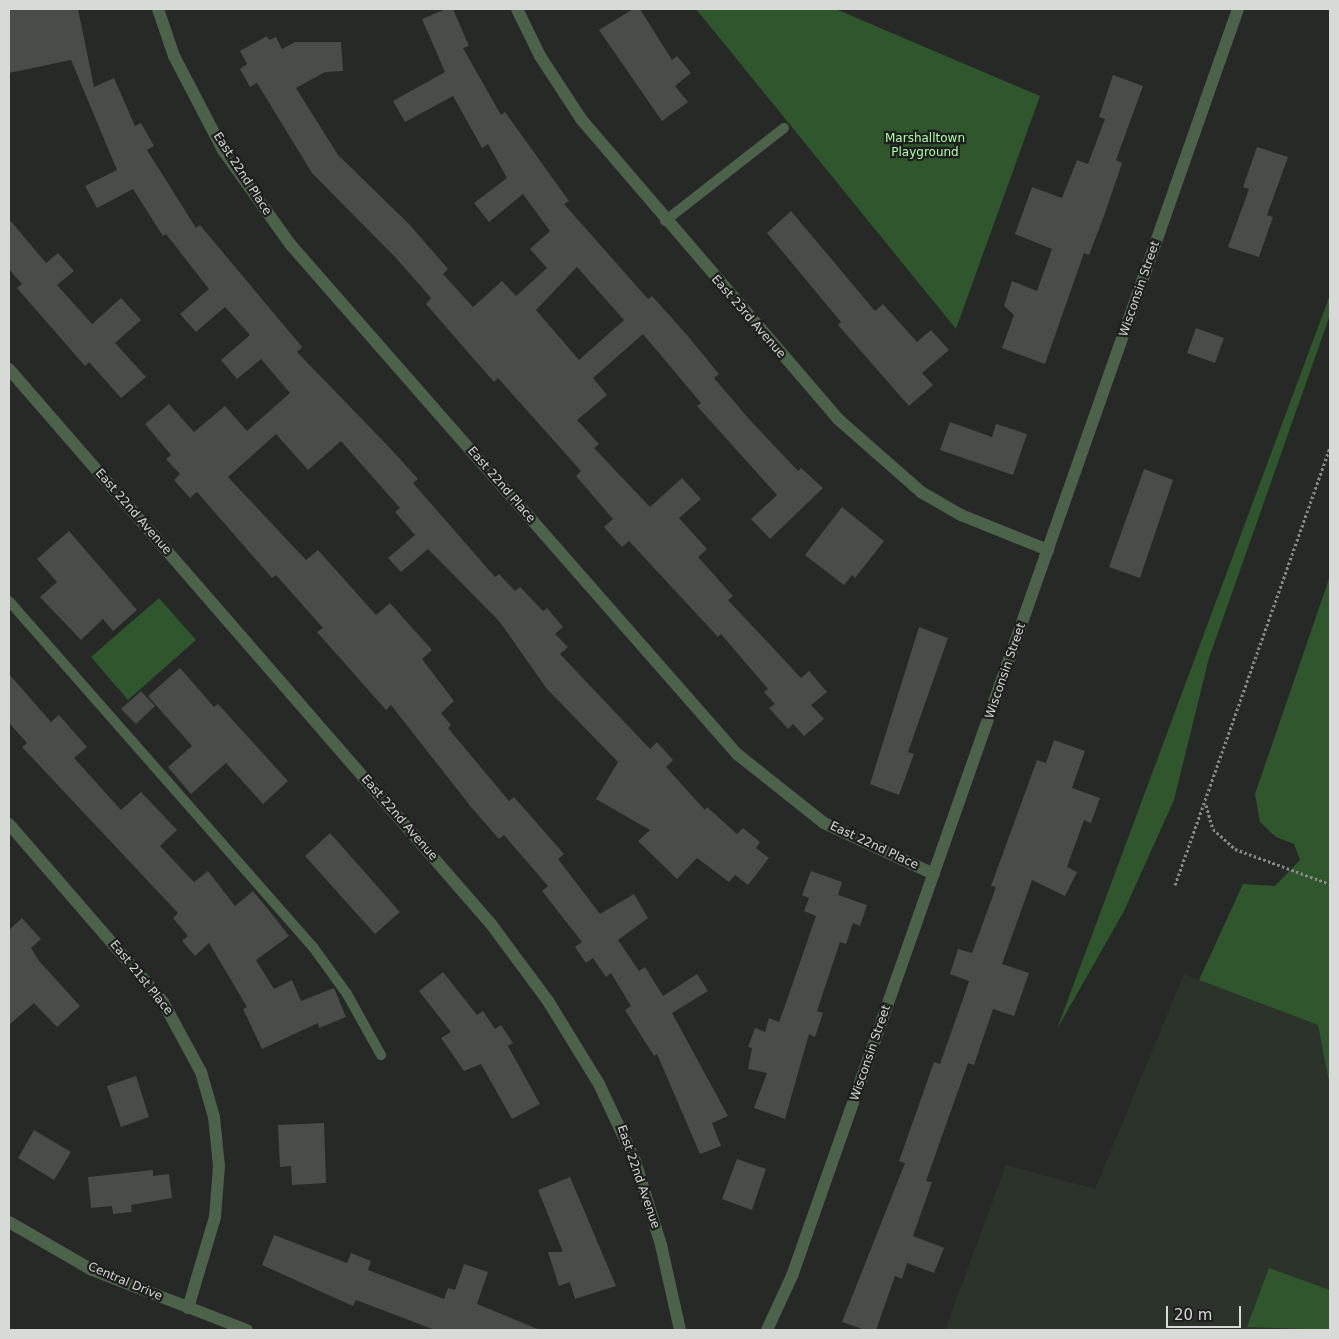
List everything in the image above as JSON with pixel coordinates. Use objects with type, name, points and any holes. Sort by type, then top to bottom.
[{"type":"street","name":"East 22nd Place","points":[[158,9],[174,56],[223,150],[290,244],[737,754],[824,823],[934,874]]},
{"type":"street","name":"East 23rd Avenue","points":[[517,9],[560,88],[666,221],[817,398],[891,469],[961,515],[1048,550]]},
{"type":"street","name":"Wisconsin Street","points":[[767,1330],[792,1276],[1238,9]]},
{"type":"street","name":"East 22nd Avenue","points":[[9,369],[491,924],[548,1001],[599,1084],[632,1153],[661,1245],[680,1330]]},
{"type":"street","name":"East 21st Place","points":[[9,824],[163,1002],[206,1088],[217,1140],[217,1194],[209,1242],[188,1308]]},
{"type":"street","name":"Central Drive","points":[[9,1222],[92,1270],[246,1330]]},
{"type":"lane","points":[[666,221],[784,128]]},
{"type":"lane","points":[[9,601],[312,947],[347,994],[381,1055]]},
{"type":"path","points":[[1175,886],[1330,448]]},
{"type":"path","points":[[1206,801],[1208,820],[1223,840],[1250,856],[1330,884]]},
{"type":"shaded area","points":[[1184,974],[1318,1025],[1330,1087],[1330,1330],[945,1330],[1006,1165],[1095,1189]]},
{"type":"green space","name":"Marshalltown Playground","points":[[696,9],[838,10],[1040,96],[956,329]]},
{"type":"green space","points":[[1330,295],[1330,315],[1209,658],[1174,800],[1124,911],[1057,1029]]},
{"type":"green space","points":[[1330,576],[1330,1087],[1318,1025],[1199,980],[1243,884],[1275,886],[1300,860],[1294,844],[1276,837],[1260,822],[1255,794]]},
{"type":"green space","points":[[159,598],[196,640],[128,700],[91,657]]},
{"type":"green space","points":[[1269,1268],[1330,1290],[1330,1330],[1247,1327]]},
{"type":"building","points":[[9,9],[78,9],[94,87],[114,78],[135,126],[141,123],[154,146],[147,150],[196,228],[200,225],[302,347],[297,352],[418,479],[413,483],[495,577],[499,574],[515,591],[520,587],[543,611],[547,608],[563,627],[555,634],[568,647],[560,654],[650,749],[657,742],[673,760],[666,767],[705,810],[707,807],[737,834],[743,828],[760,842],[756,848],[769,858],[748,885],[735,875],[729,882],[697,858],[677,879],[638,841],[650,830],[596,799],[618,762],[547,689],[499,621],[428,549],[401,572],[388,558],[415,535],[395,512],[400,508],[341,441],[308,470],[276,434],[228,477],[306,560],[318,550],[376,615],[390,603],[432,650],[422,659],[454,701],[441,713],[451,725],[448,728],[509,801],[514,797],[564,854],[558,859],[600,914],[634,894],[648,918],[618,940],[639,971],[645,967],[663,996],[697,974],[708,991],[672,1013],[728,1116],[712,1123],[721,1146],[700,1154],[657,1054],[654,1056],[625,1010],[631,1006],[611,973],[606,977],[593,958],[586,963],[575,947],[582,942],[542,891],[548,886],[504,835],[499,839],[471,807],[391,705],[386,710],[317,632],[323,628],[276,575],[272,578],[197,492],[190,498],[174,480],[180,474],[166,459],[171,455],[145,424],[169,404],[194,432],[225,406],[247,431],[290,393],[261,359],[237,379],[221,360],[250,335],[225,307],[196,332],[180,314],[209,289],[166,234],[163,236],[133,189],[97,208],[85,186],[117,170],[71,60],[9,73]]},
{"type":"building","points":[[446,9],[453,9],[469,46],[463,48],[501,115],[505,112],[569,201],[564,204],[648,299],[652,296],[687,335],[719,374],[714,378],[749,419],[798,471],[801,468],[823,488],[770,539],[751,519],[777,495],[697,406],[701,403],[643,334],[593,378],[607,395],[577,420],[599,444],[594,448],[650,507],[682,478],[701,499],[679,518],[707,549],[698,557],[733,596],[728,600],[801,678],[809,671],[827,692],[811,705],[824,719],[804,736],[793,724],[788,729],[769,708],[775,704],[764,692],[768,689],[721,634],[718,637],[629,541],[622,547],[604,527],[613,519],[576,476],[581,471],[498,378],[494,382],[426,304],[431,298],[396,258],[312,173],[257,83],[250,87],[240,69],[247,64],[240,51],[267,36],[269,40],[276,37],[282,49],[295,42],[341,42],[343,71],[325,72],[296,88],[338,155],[409,224],[448,269],[443,274],[473,307],[502,281],[516,296],[547,268],[530,249],[550,231],[523,194],[489,222],[474,203],[507,178],[488,144],[482,148],[453,96],[405,122],[393,101],[445,72],[422,19]],"holes":[[[577,267],[624,320],[579,360],[536,310]]]},
{"type":"building","points":[[633,9],[640,9],[672,60],[677,56],[691,73],[675,86],[688,102],[662,121],[599,30]]},
{"type":"building","points":[[1113,75],[1143,86],[1116,160],[1122,163],[1104,216],[1089,255],[1084,253],[1045,364],[1002,348],[1014,315],[1004,306],[1012,281],[1037,291],[1052,249],[1015,234],[1032,187],[1062,198],[1077,160],[1088,164],[1105,119],[1099,117]]},
{"type":"building","points":[[1257,147],[1288,157],[1267,215],[1273,217],[1259,257],[1228,247],[1249,189],[1243,187]]},
{"type":"building","points":[[791,211],[875,311],[883,304],[917,342],[931,330],[949,350],[922,373],[933,385],[909,406],[838,325],[841,322],[767,233]]},
{"type":"building","points":[[9,219],[46,263],[58,253],[74,271],[57,285],[92,324],[121,298],[141,320],[115,343],[146,377],[121,398],[89,362],[85,366],[17,288],[22,284],[9,269]]},
{"type":"building","points":[[1196,328],[1224,338],[1215,363],[1187,353]]},
{"type":"building","points":[[950,422],[992,437],[996,424],[1027,434],[1013,475],[940,450]]},
{"type":"building","points":[[1144,469],[1173,480],[1140,578],[1109,567]]},
{"type":"building","points":[[842,507],[884,541],[855,578],[852,575],[844,585],[805,555]]},
{"type":"building","points":[[69,531],[137,610],[113,631],[103,619],[81,640],[40,597],[57,582],[37,559]]},
{"type":"building","points":[[919,627],[948,638],[908,752],[914,754],[899,795],[870,784]]},
{"type":"building","points":[[180,668],[214,707],[218,704],[288,781],[263,804],[226,763],[191,794],[168,767],[192,746],[148,696]]},
{"type":"building","points":[[9,674],[51,722],[59,715],[87,747],[74,758],[121,810],[141,792],[177,830],[160,846],[194,882],[208,871],[235,906],[253,891],[289,936],[256,960],[274,989],[292,980],[301,1001],[334,988],[346,1017],[319,1028],[318,1023],[262,1049],[243,1009],[247,1007],[209,943],[195,956],[182,941],[188,936],[173,918],[178,913],[22,747],[27,743],[9,723]]},
{"type":"building","points":[[141,691],[155,706],[136,724],[121,709]]},
{"type":"building","points":[[1054,740],[1085,751],[1072,788],[1100,798],[1091,823],[1084,820],[1067,867],[1077,872],[1065,896],[1032,880],[1002,964],[1029,973],[1014,1016],[993,1009],[974,1065],[968,1063],[926,1181],[932,1182],[913,1236],[944,1248],[934,1273],[907,1263],[902,1279],[895,1276],[876,1330],[865,1330],[842,1322],[905,1163],[899,1161],[934,1062],[940,1064],[969,981],[950,974],[958,949],[972,953],[996,887],[991,886],[1037,760],[1046,763]]},
{"type":"building","points":[[330,833],[400,912],[375,934],[305,856]]},
{"type":"building","points":[[811,871],[842,882],[838,895],[867,905],[860,926],[853,923],[846,944],[840,942],[817,1011],[823,1013],[815,1037],[809,1034],[785,1119],[754,1108],[767,1073],[748,1069],[752,1048],[748,1047],[755,1028],[765,1032],[769,1018],[779,1022],[787,1000],[816,916],[804,911],[809,898],[802,895]]},
{"type":"building","points":[[22,918],[41,939],[31,948],[39,961],[80,1006],[57,1027],[34,1003],[9,1025],[9,930]]},
{"type":"building","points":[[443,972],[477,1015],[483,1011],[495,1029],[501,1025],[513,1043],[508,1046],[540,1104],[512,1119],[481,1064],[464,1071],[441,1038],[451,1032],[419,991]]},
{"type":"building","points":[[136,1076],[149,1117],[121,1127],[107,1086]]},
{"type":"building","points":[[324,1123],[326,1183],[292,1185],[291,1166],[280,1167],[278,1125]]},
{"type":"building","points":[[34,1130],[71,1152],[54,1180],[18,1158]]},
{"type":"building","points":[[737,1159],[766,1169],[752,1210],[722,1199]]},
{"type":"building","points":[[153,1170],[153,1176],[169,1174],[172,1198],[131,1205],[132,1212],[113,1214],[112,1206],[91,1208],[88,1177]]},
{"type":"building","points":[[570,1177],[616,1286],[575,1299],[570,1282],[559,1286],[548,1252],[563,1252],[538,1190]]},
{"type":"building","points":[[274,1235],[347,1263],[351,1253],[371,1261],[368,1270],[444,1299],[448,1288],[455,1290],[464,1264],[488,1272],[477,1304],[540,1330],[435,1330],[356,1300],[353,1306],[262,1265]]}]
